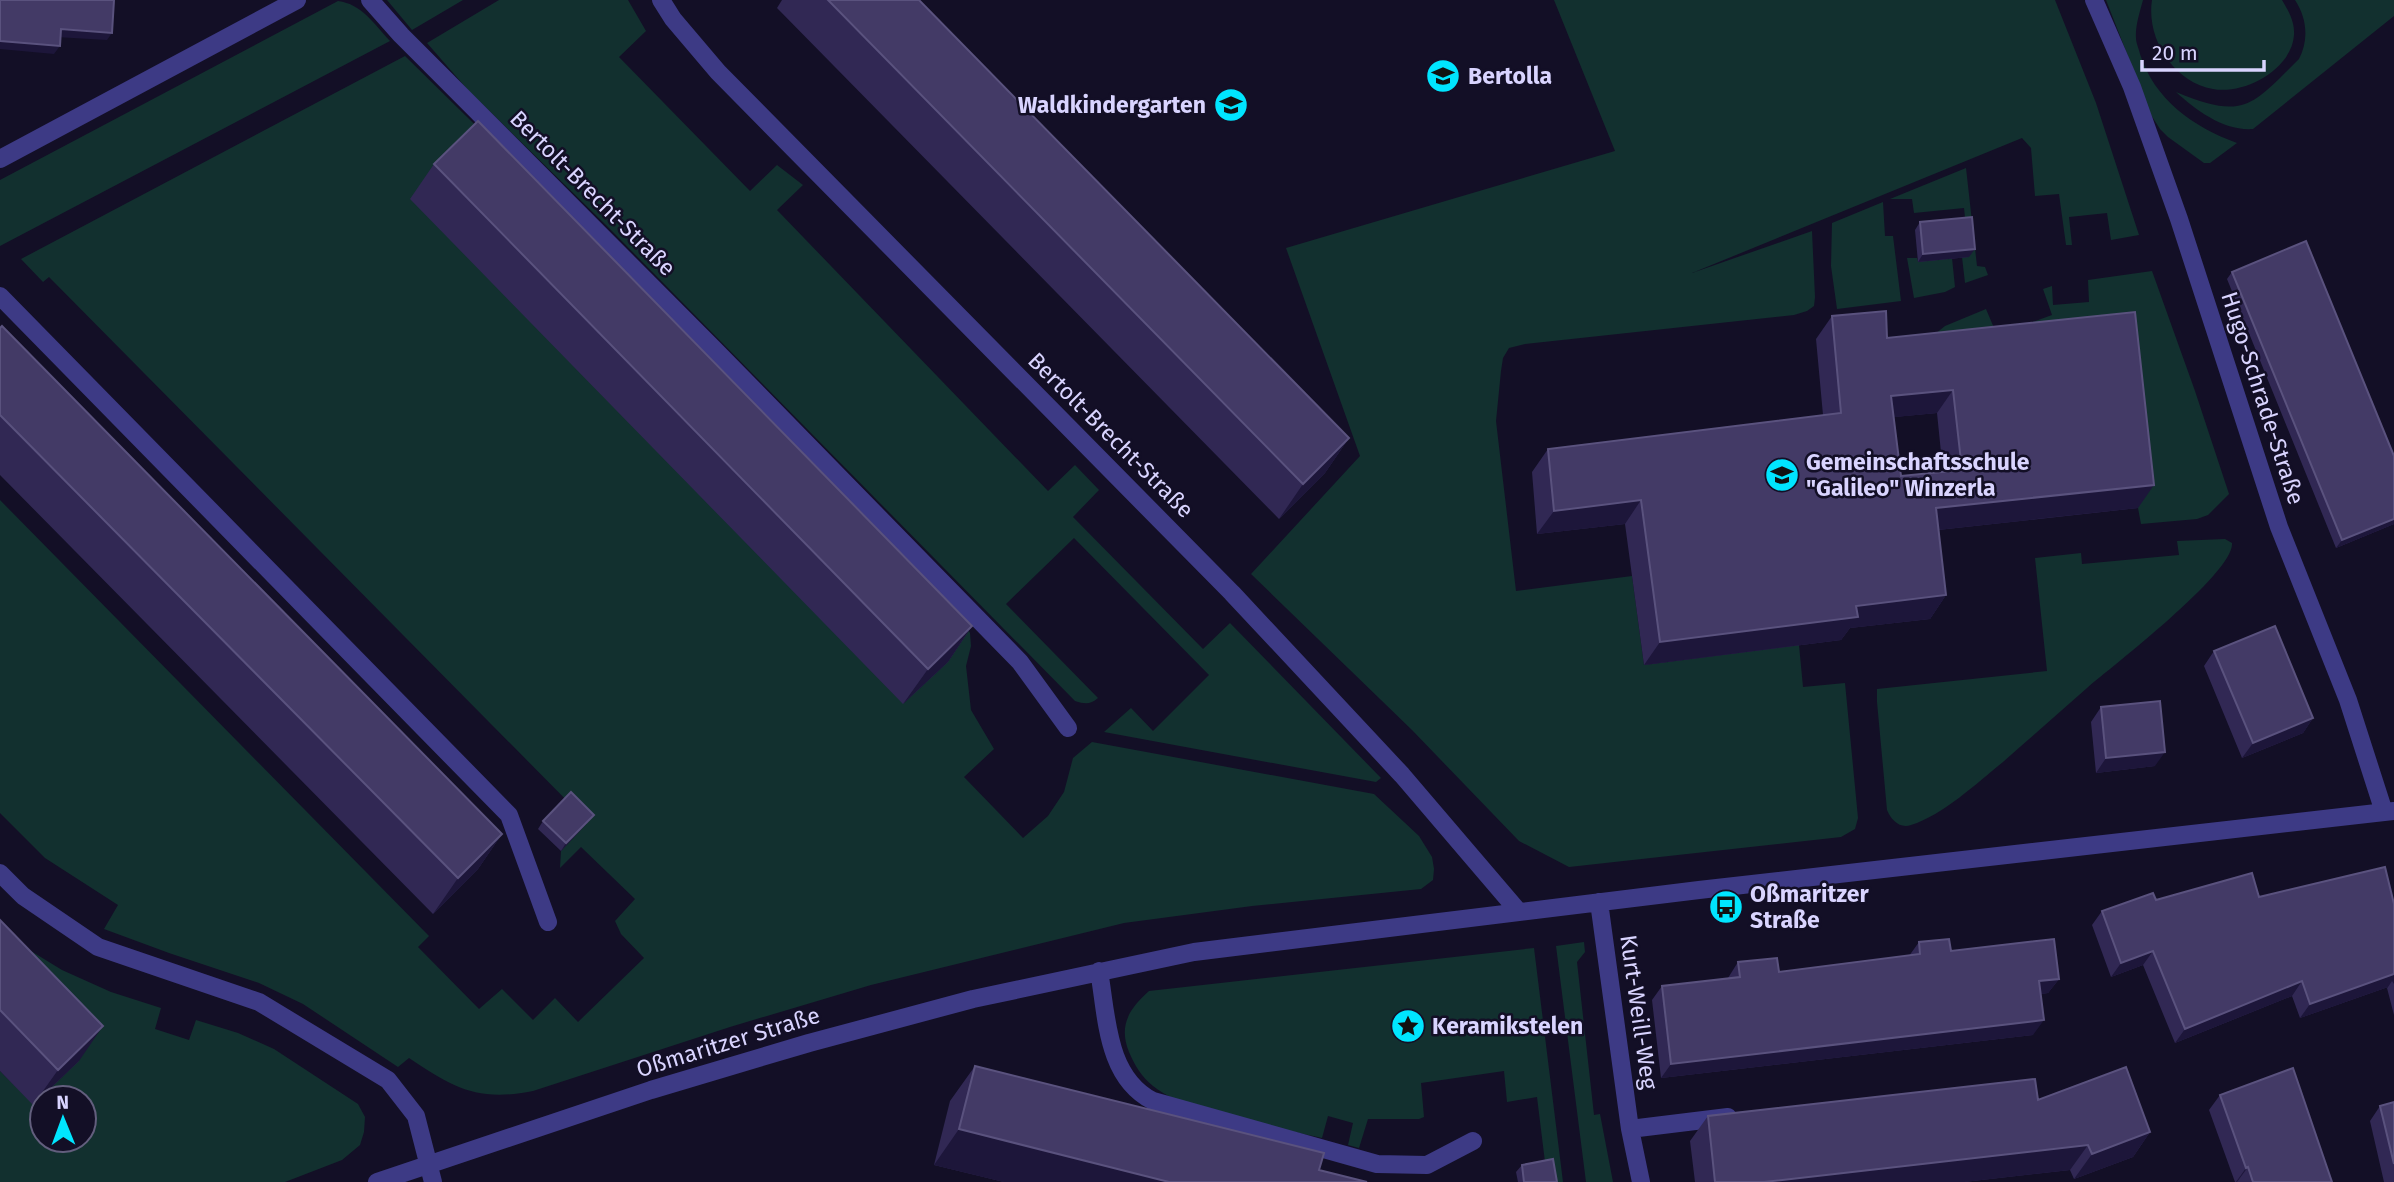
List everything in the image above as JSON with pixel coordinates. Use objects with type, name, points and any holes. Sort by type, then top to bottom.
[{"type":"street","points":[[0,159],[297,0]]},
{"type":"street","name":"Bertolt-Brecht-Straße","points":[[370,0],[401,35],[713,348],[1020,662],[1068,727]]},
{"type":"street","name":"Bertolt-Brecht-Straße","points":[[661,0],[673,19],[727,81],[1233,593],[1402,775],[1520,912]]},
{"type":"street","name":"Hugo-Schrade-Straße","points":[[2094,0],[2132,87],[2179,219],[2279,527],[2389,811]]},
{"type":"street","points":[[0,296],[509,815],[548,922]]},
{"type":"street","name":"Oßmaritzer Straße","points":[[377,1182],[640,1094],[809,1043],[973,999],[1194,952],[1599,902],[2389,811]]},
{"type":"street","points":[[0,873],[23,896],[98,947],[259,1002],[388,1080],[416,1116],[433,1182]]},
{"type":"street","name":"Kurt-Weill-Weg","points":[[1599,902],[1630,1129],[1641,1182]]},
{"type":"street","points":[[1099,971],[1119,1068],[1136,1090],[1153,1101],[1377,1164],[1427,1165],[1473,1141]]},
{"type":"street","points":[[1630,1129],[1741,1116]]},
{"type":"green space","points":[[387,0],[463,0],[412,30]]},
{"type":"green space","points":[[499,0],[628,0],[646,31],[619,57],[750,191],[777,165],[803,185],[777,210],[1048,491],[1075,465],[1099,490],[1073,517],[1203,649],[1230,623],[1381,778],[1376,782],[1104,732],[1131,708],[1153,731],[1209,675],[1074,538],[1006,604],[1098,698],[1087,703],[1075,701],[608,227],[468,90],[427,43]]},
{"type":"green space","points":[[1554,0],[2055,0],[2096,103],[2139,235],[2111,240],[2107,213],[2069,217],[2072,245],[2066,245],[2059,194],[2035,196],[2031,148],[2022,138],[1692,273],[1812,231],[1815,297],[1814,306],[1807,311],[1794,315],[1525,344],[1509,348],[1503,358],[1496,421],[1516,591],[1632,576],[1644,665],[1799,645],[1803,687],[1845,683],[1858,818],[1855,829],[1841,837],[1569,867],[1519,841],[1412,730],[1251,574],[1360,456],[1286,248],[1615,151]]},
{"type":"green space","points":[[2106,0],[2143,0],[2136,40],[2146,70],[2155,85],[2165,98],[2191,120],[2237,143],[2210,163],[2204,163],[2160,129],[2151,115]]},
{"type":"green space","points":[[2152,0],[2282,0],[2293,25],[2291,47],[2276,69],[2252,84],[2225,90],[2199,85],[2175,68],[2165,56],[2153,29]]},
{"type":"green space","points":[[2295,0],[2394,0],[2394,16],[2253,129],[2221,123],[2202,113],[2176,92],[2199,101],[2232,107],[2257,98],[2299,59],[2302,52],[2305,29]]},
{"type":"green space","points":[[338,1],[361,10],[390,41],[0,246],[0,180]]},
{"type":"green space","points":[[405,56],[706,352],[963,621],[970,633],[971,646],[966,666],[971,710],[994,749],[964,777],[1023,838],[1048,816],[1064,792],[1073,758],[1092,742],[1374,794],[1419,836],[1432,857],[1433,880],[1421,889],[1252,906],[1124,923],[871,985],[730,1027],[533,1091],[496,1095],[453,1085],[409,1058],[398,1067],[303,1004],[259,983],[104,929],[118,905],[45,858],[0,813],[0,500],[429,936],[418,947],[479,1009],[502,989],[533,1020],[555,998],[578,1022],[644,958],[621,934],[615,921],[635,899],[581,847],[560,868],[561,851],[588,822],[49,277],[43,282],[21,259]]},
{"type":"green space","points":[[1966,168],[1977,266],[1985,267],[1988,275],[1965,283],[1962,257],[1969,256],[1964,208],[1914,213],[1912,199],[1890,199]]},
{"type":"green space","points":[[1883,202],[1885,236],[1893,236],[1901,301],[1837,309],[1831,266],[1832,223]]},
{"type":"green space","points":[[1907,258],[1917,258],[1918,261],[1952,258],[1955,287],[1945,292],[1914,298]]},
{"type":"green space","points":[[2152,271],[2229,494],[2208,515],[2197,519],[2141,524],[2138,508],[1935,334],[1945,326],[1986,309],[1997,335],[2052,315],[2043,289],[2052,286],[2053,305],[2089,302],[2088,280]]},
{"type":"green space","points":[[2225,539],[2232,543],[2228,557],[2194,596],[2003,762],[1935,814],[1907,826],[1893,820],[1887,810],[1877,689],[2047,671],[2035,558],[2081,553],[2082,564],[2179,555],[2177,541]]},
{"type":"green space","points":[[13,940],[62,970],[111,992],[161,1008],[155,1029],[189,1040],[196,1020],[238,1033],[274,1049],[358,1104],[365,1117],[364,1132],[360,1145],[342,1160],[285,1182],[0,1182],[0,1071],[28,1099],[28,1154],[98,1154],[98,1084],[31,1084]]},
{"type":"green space","points":[[1584,942],[1585,952],[1577,962],[1594,1115],[1600,1114],[1613,1182],[1586,1182],[1556,946]]},
{"type":"green space","points":[[1534,948],[1563,1182],[1550,1182],[1537,1097],[1507,1102],[1504,1071],[1421,1083],[1424,1117],[1368,1119],[1359,1148],[1348,1145],[1353,1123],[1328,1116],[1322,1138],[1234,1119],[1168,1096],[1142,1075],[1126,1042],[1125,1025],[1131,1011],[1149,991]]},
{"type":"building","points":[[0,0],[114,0],[112,33],[61,29],[60,46],[0,41]]},
{"type":"building","points":[[828,0],[919,0],[1349,438],[1303,484]]},
{"type":"building","points":[[478,121],[972,626],[928,669],[434,164]]},
{"type":"building","points":[[1972,217],[1975,249],[1923,254],[1920,222]]},
{"type":"building","points":[[2306,241],[2394,456],[2394,519],[2342,540],[2232,272]]},
{"type":"building","points":[[1886,311],[1887,338],[2135,312],[2154,485],[1936,508],[1946,595],[1856,606],[1858,617],[1660,642],[1641,500],[1554,511],[1548,449],[1841,413],[1832,316]],"holes":[[[1953,390],[1962,470],[1901,476],[1891,396]]]},
{"type":"building","points":[[2,326],[502,834],[458,878],[0,415]]},
{"type":"building","points":[[2275,626],[2313,718],[2253,743],[2214,651]]},
{"type":"building","points":[[2160,701],[2165,752],[2106,758],[2101,707]]},
{"type":"building","points":[[571,792],[594,815],[566,843],[543,821]]},
{"type":"building","points":[[2385,867],[2394,904],[2394,974],[2310,1004],[2302,981],[2185,1029],[2153,951],[2121,963],[2102,911],[2153,893],[2156,900],[2252,873],[2259,897]]},
{"type":"building","points":[[0,920],[103,1026],[58,1070],[0,1010]]},
{"type":"building","points":[[1949,939],[1951,951],[2054,939],[2059,979],[2039,981],[2044,1020],[1671,1064],[1662,986],[1740,977],[1738,962],[1777,958],[1779,972],[1920,954],[1919,942]]},
{"type":"building","points":[[975,1066],[1324,1153],[1319,1170],[1367,1182],[1169,1182],[959,1129]]},
{"type":"building","points":[[2126,1067],[2150,1132],[2092,1154],[2088,1145],[1764,1182],[1715,1182],[1708,1116],[2035,1079],[2038,1100]]},
{"type":"building","points":[[2293,1068],[2332,1182],[2253,1182],[2220,1095]]},
{"type":"building","points":[[2394,1102],[2394,1164],[2380,1106]]},
{"type":"building","points":[[1553,1159],[1557,1182],[1524,1182],[1522,1165]]},
{"type":"place","name":"Bertolla","points":[[1443,76]]},
{"type":"place","name":"Waldkindergarten","points":[[1231,105]]},
{"type":"place","name":"Gemeinschaftsschule \"Galileo\" Winzerla","points":[[1782,475]]},
{"type":"place","name":"Oßmaritzer Straße","points":[[1726,907]]},
{"type":"place","name":"Keramikstelen","points":[[1408,1026]]}]
